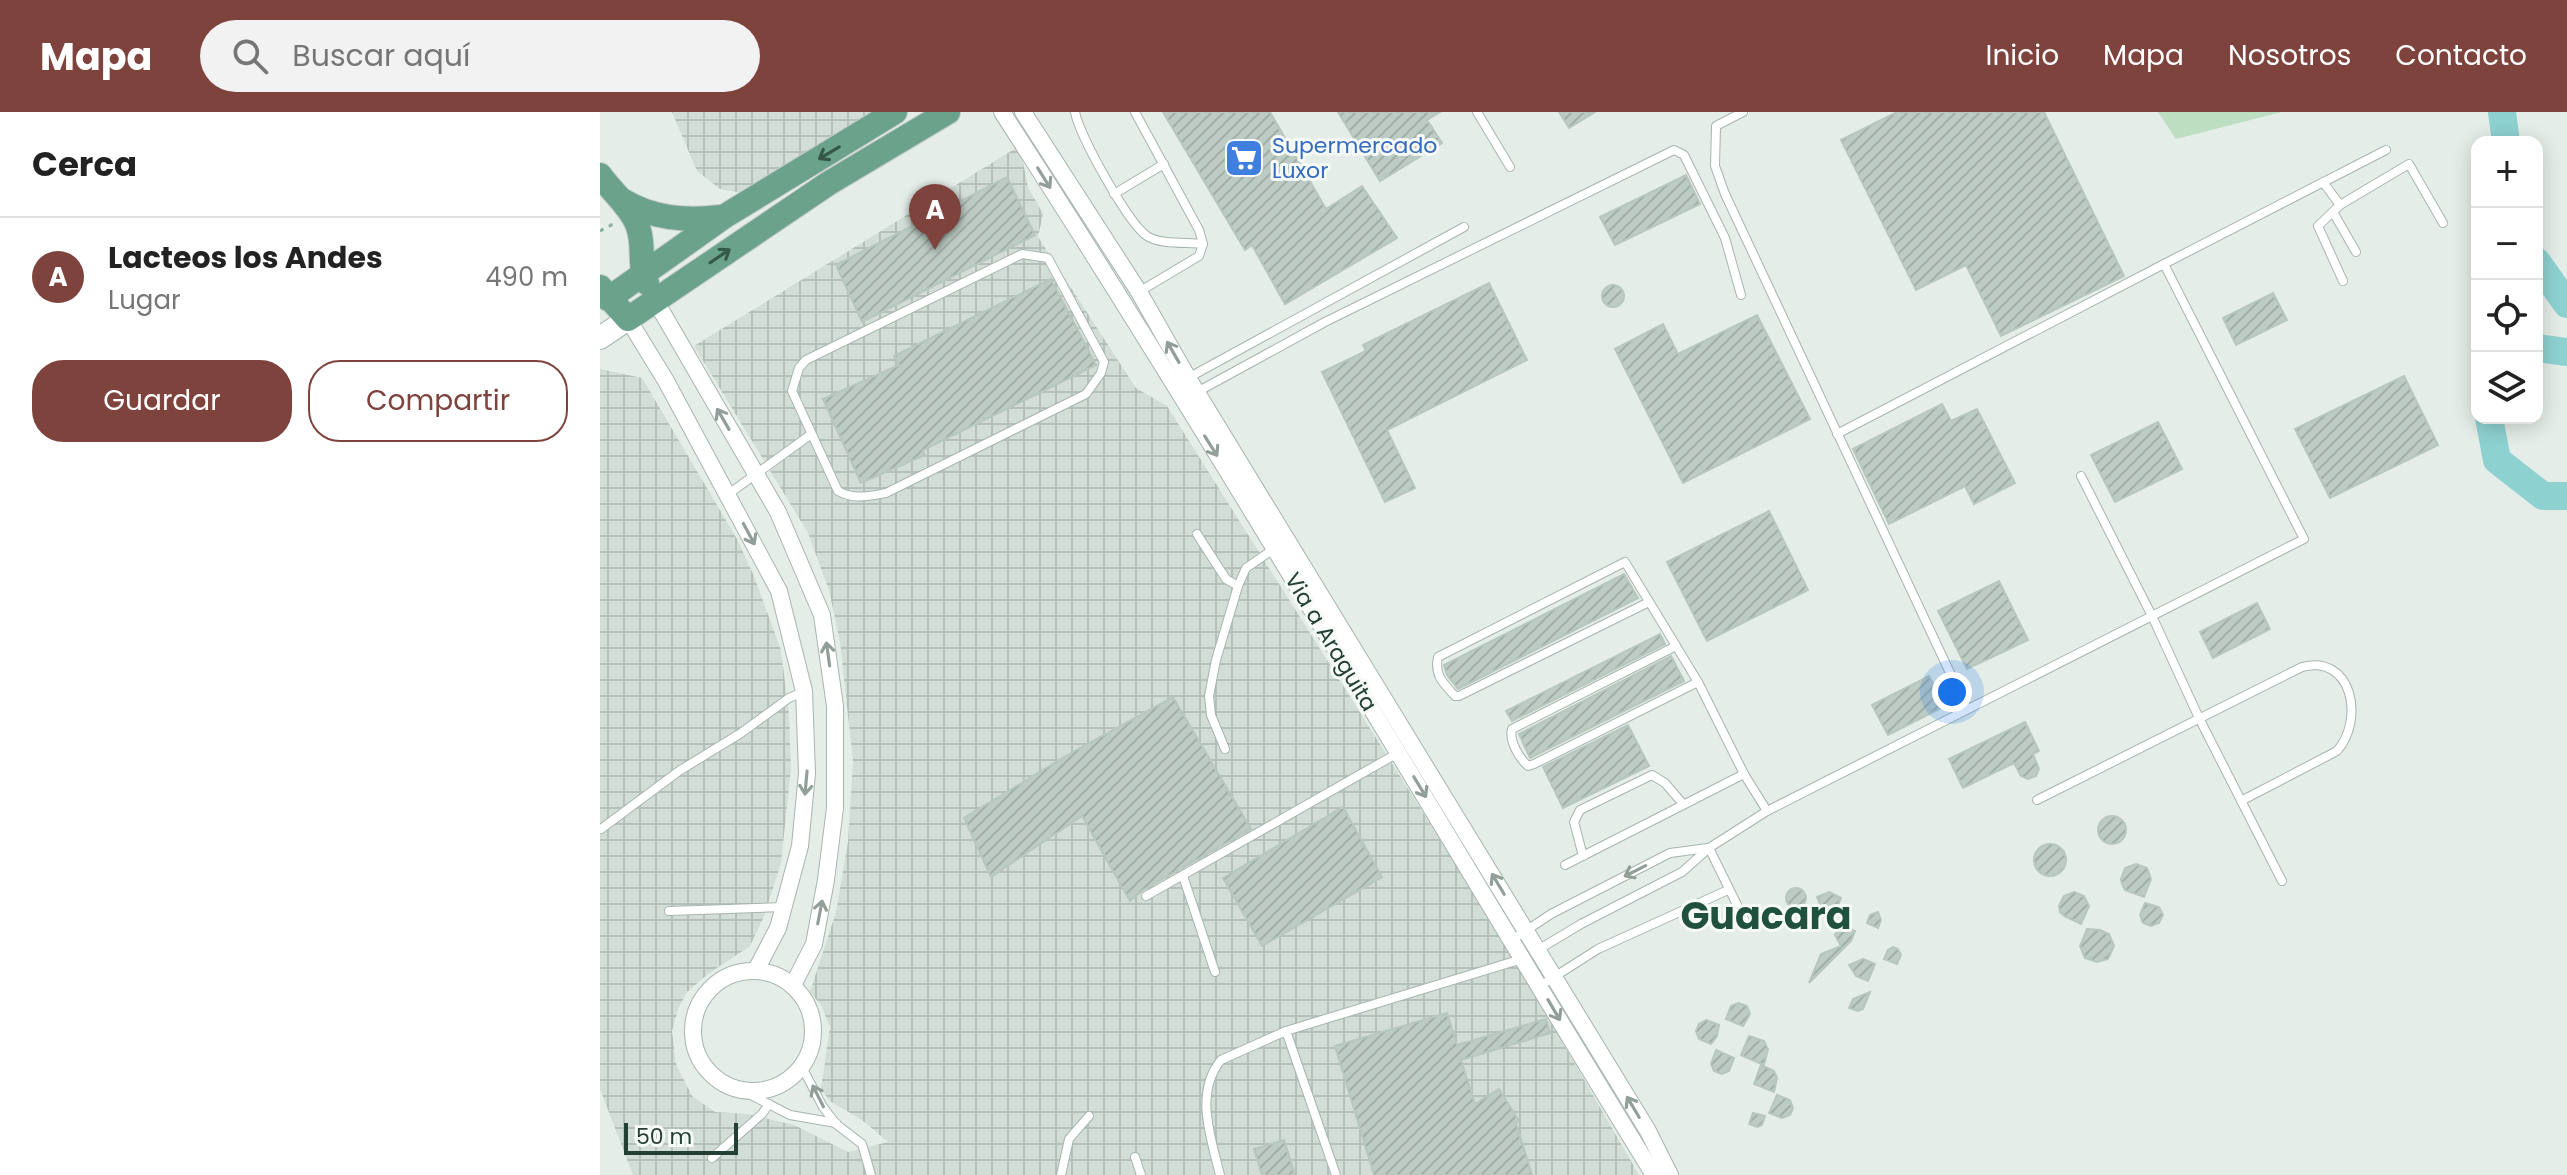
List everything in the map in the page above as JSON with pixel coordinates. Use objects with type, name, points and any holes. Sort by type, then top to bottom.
[{"type":"main road","points":[[628,319],[603,297],[725,216],[895,112]]},
{"type":"main road","points":[[600,338],[829,183],[948,112]]},
{"type":"main road","points":[[606,185],[636,208],[668,217],[690,220],[725,216]]},
{"type":"main road","points":[[606,185],[630,211],[639,227],[641,273],[655,300]]},
{"type":"street","name":"Via a Araguita","points":[[1002,112],[1121,301],[1186,385]]},
{"type":"street","name":"Via a Araguita","points":[[1023,112],[1139,292],[1186,385],[1531,954],[1601,1092],[1654,1175]]},
{"type":"street","points":[[655,300],[778,512],[822,615],[835,706],[835,808],[814,944],[793,985]]},
{"type":"street","points":[[628,319],[666,381],[779,591],[804,691],[807,773],[800,846],[778,928],[756,970]]},
{"type":"street","name":"Via a Araguita","points":[[1186,385],[1182,400],[1282,545]]},
{"type":"street","points":[[756,970],[793,985],[807,1003],[814,1024],[812,1047],[802,1067],[785,1082],[764,1090],[741,1090],[721,1081],[704,1066],[695,1045],[693,1023],[700,1002],[714,985],[734,973],[756,970]]},
{"type":"street","name":"Via a Araguita","points":[[1546,981],[1648,1131],[1670,1175]]},
{"type":"lane","points":[[1075,112],[1114,194],[1141,231],[1149,238],[1203,244]]},
{"type":"lane","points":[[1121,301],[1199,256],[1203,244],[1199,230],[1135,112]]},
{"type":"lane","points":[[1477,112],[1510,167]]},
{"type":"lane","points":[[1743,112],[1716,126],[1715,166],[1725,194],[1967,709]]},
{"type":"lane","points":[[1186,385],[1325,322],[1674,150],[1684,155],[1725,238],[1741,295]]},
{"type":"lane","points":[[1837,434],[2386,150]]},
{"type":"lane","points":[[1114,194],[1164,164]]},
{"type":"lane","points":[[2343,281],[2318,226],[2337,208],[2409,164],[2443,223]]},
{"type":"lane","points":[[2323,182],[2356,252]]},
{"type":"lane","points":[[1186,385],[1464,227]]},
{"type":"lane","points":[[1022,254],[1048,258],[1104,362],[1101,373],[1086,394],[886,493],[847,497],[838,491],[810,435],[792,391],[799,368],[806,360],[1022,254]]},
{"type":"lane","points":[[1220,1175],[1205,1107],[1214,1068],[1221,1060],[1286,1031],[1531,954],[1581,924],[1682,872],[1709,848],[1767,811],[2304,539],[2164,264]]},
{"type":"lane","points":[[727,495],[810,435]]},
{"type":"lane","points":[[2081,476],[2282,881]]},
{"type":"lane","points":[[1197,534],[1226,579],[1238,586]]},
{"type":"lane","points":[[1225,749],[1211,715],[1209,696],[1216,660],[1246,568],[1282,545]]},
{"type":"lane","points":[[1649,602],[1459,696],[1455,696],[1440,679],[1435,668],[1438,657],[1625,562],[1698,682],[1744,774],[1767,811]]},
{"type":"lane","points":[[1676,646],[1512,729],[1513,744],[1524,763],[1528,766],[1534,764],[1698,682]]},
{"type":"lane","points":[[2037,800],[2302,667],[2315,664],[2327,667],[2340,677],[2350,693],[2352,726],[2345,742],[2337,751],[2241,801]]},
{"type":"lane","points":[[601,829],[679,771],[804,691]]},
{"type":"lane","points":[[1146,896],[1405,748]]},
{"type":"lane","points":[[1565,865],[1744,774]]},
{"type":"lane","points":[[1583,856],[1574,822],[1580,810],[1652,775],[1665,783],[1683,804]]},
{"type":"lane","points":[[1519,935],[1551,914],[1670,853],[1709,848]]},
{"type":"lane","points":[[1709,848],[1745,921]]},
{"type":"lane","points":[[1183,876],[1215,972]]},
{"type":"lane","points":[[1546,981],[1598,949],[1728,890]]},
{"type":"lane","points":[[669,911],[785,907]]},
{"type":"lane","points":[[1286,1031],[1336,1175]]},
{"type":"lane","points":[[802,1067],[823,1107],[836,1124],[862,1144],[871,1175]]},
{"type":"lane","points":[[741,1090],[790,1115],[836,1124]]},
{"type":"lane","points":[[712,1158],[762,1114],[769,1104]]},
{"type":"lane","points":[[1061,1175],[1069,1139],[1089,1116]]},
{"type":"lane","points":[[1135,1157],[1141,1175]]},
{"type":"shaded area","points":[[672,112],[874,112],[743,193],[720,189],[697,171]]},
{"type":"shaded area","points":[[1016,148],[1022,158],[1028,187],[1043,214],[1038,237],[1136,388],[1167,406],[1507,946],[1639,1175],[633,1175],[600,1089],[600,369],[642,378],[737,539],[781,650],[789,715],[791,768],[781,863],[764,916],[750,946],[687,992],[672,1031],[676,1064],[692,1096],[715,1112],[747,1114],[794,1125],[848,1152],[888,1142],[862,1120],[830,1101],[821,1089],[830,1027],[821,1005],[810,992],[836,912],[848,842],[853,761],[840,642],[829,590],[808,533],[694,346]]},
{"type":"green space","points":[[2158,112],[2282,112],[2176,139]]},
{"type":"building","points":[[1163,112],[1270,112],[1326,209],[1362,186],[1397,238],[1285,304],[1252,245],[1245,250]]},
{"type":"building","points":[[1338,112],[1440,112],[1427,120],[1442,143],[1380,181]]},
{"type":"building","points":[[1559,112],[1595,112],[1569,128]]},
{"type":"building","points":[[1897,112],[2044,112],[2124,276],[2001,336],[1966,265],[1916,290],[1841,140]]},
{"type":"building","points":[[1686,175],[1700,204],[1615,245],[1600,217]]},
{"type":"building","points":[[1007,177],[1035,235],[862,322],[836,265]]},
{"type":"building","points":[[1051,279],[1096,365],[923,450],[925,455],[861,483],[823,399],[899,365],[894,356]]},
{"type":"building","points":[[1489,283],[1527,360],[1387,430],[1415,488],[1385,502],[1322,372],[1366,351],[1363,345]]},
{"type":"building","points":[[1613,285],[1621,288],[1624,296],[1621,304],[1613,307],[1605,304],[1602,296],[1605,288]]},
{"type":"building","points":[[2273,293],[2287,320],[2236,345],[2223,318]]},
{"type":"building","points":[[1757,315],[1810,419],[1683,483],[1615,349],[1663,324],[1678,354]]},
{"type":"building","points":[[2404,376],[2438,445],[2330,498],[2295,429]]},
{"type":"building","points":[[1942,404],[1951,421],[1977,409],[2015,483],[1974,504],[1965,486],[1889,524],[1853,449]]},
{"type":"building","points":[[2158,422],[2182,469],[2115,502],[2091,455]]},
{"type":"building","points":[[1769,511],[1808,590],[1707,641],[1667,562]]},
{"type":"building","points":[[1624,574],[1638,598],[1458,689],[1447,675],[1444,665]]},
{"type":"building","points":[[1999,581],[2028,640],[1967,669],[1938,611]]},
{"type":"building","points":[[2257,603],[2270,629],[2213,658],[2200,632]]},
{"type":"building","points":[[1660,634],[1665,644],[1512,721],[1506,711]]},
{"type":"building","points":[[1671,656],[1684,681],[1530,758],[1519,734]]},
{"type":"building","points":[[1929,676],[1945,706],[1888,735],[1872,705]]},
{"type":"building","points":[[1173,697],[1251,829],[1143,890],[1130,901],[1082,816],[991,877],[964,818],[1071,753]]},
{"type":"building","points":[[2025,722],[2039,751],[2033,754],[2039,769],[2036,776],[2028,779],[2021,776],[2014,763],[1963,788],[1949,759]]},
{"type":"building","points":[[1628,725],[1649,766],[1563,808],[1543,767]]},
{"type":"building","points":[[1343,807],[1382,877],[1262,946],[1223,878]]},
{"type":"building","points":[[2112,816],[2122,820],[2126,830],[2122,840],[2112,844],[2102,840],[2098,830],[2102,820]]},
{"type":"building","points":[[2050,844],[2062,848],[2066,860],[2062,872],[2050,876],[2038,872],[2034,860],[2038,848]]},
{"type":"building","points":[[2136,864],[2147,868],[2151,879],[2144,897],[2125,890],[2122,884],[2125,868]]},
{"type":"building","points":[[1796,888],[1803,891],[1806,898],[1803,905],[1796,908],[1789,905],[1786,898],[1789,891]]},
{"type":"building","points":[[1829,892],[1841,898],[1834,914],[1822,909],[1817,897]]},
{"type":"building","points":[[2074,892],[2084,896],[2089,906],[2081,924],[2060,912],[2059,906],[2064,896]]},
{"type":"building","points":[[2145,903],[2159,907],[2163,915],[2159,923],[2151,926],[2143,923],[2140,915]]},
{"type":"building","points":[[1878,912],[1881,920],[1878,928],[1867,923],[1870,915]]},
{"type":"building","points":[[1840,924],[1855,931],[1851,941],[1809,983],[1821,954],[1841,946],[1835,935]]},
{"type":"building","points":[[2087,929],[2109,934],[2114,946],[2108,959],[2097,962],[2085,958],[2080,946]]},
{"type":"building","points":[[1893,947],[1901,955],[1897,964],[1884,959]]},
{"type":"building","points":[[1863,959],[1875,964],[1868,981],[1856,976],[1849,965]]},
{"type":"building","points":[[1870,992],[1863,1009],[1849,1008],[1853,999]]},
{"type":"building","points":[[1738,1003],[1747,1006],[1750,1014],[1743,1026],[1726,1019],[1731,1006]]},
{"type":"building","points":[[1447,1013],[1457,1045],[1546,1019],[1550,1033],[1461,1060],[1475,1104],[1499,1089],[1519,1121],[1516,1123],[1532,1175],[1374,1175],[1335,1046]]},
{"type":"building","points":[[1706,1020],[1719,1025],[1717,1036],[1711,1044],[1699,1039],[1696,1031],[1699,1024]]},
{"type":"building","points":[[1749,1036],[1764,1041],[1768,1049],[1764,1065],[1741,1055]]},
{"type":"building","points":[[1716,1050],[1734,1058],[1729,1071],[1722,1074],[1714,1071],[1711,1064]]},
{"type":"building","points":[[1761,1065],[1774,1071],[1777,1078],[1774,1092],[1754,1084]]},
{"type":"building","points":[[1777,1095],[1790,1100],[1793,1108],[1790,1115],[1782,1118],[1769,1113]]},
{"type":"building","points":[[1753,1113],[1765,1116],[1762,1125],[1749,1124]]},
{"type":"building","points":[[1284,1140],[1295,1175],[1262,1175],[1254,1149]]},
{"type":"waterway","points":[[2502,112],[2505,136]]},
{"type":"waterway","points":[[2543,270],[2567,304]]},
{"type":"waterway","points":[[2543,349],[2567,352]]},
{"type":"waterway","points":[[2490,424],[2497,460],[2543,496],[2567,496]]},
{"type":"place","name":"Supermercado Luxor","points":[[1244,158]]},
{"type":"place","name":"Lacteos los Andes","points":[[935,250]]},
{"type":"district","name":"Guacara","points":[[1766,915]]}]
